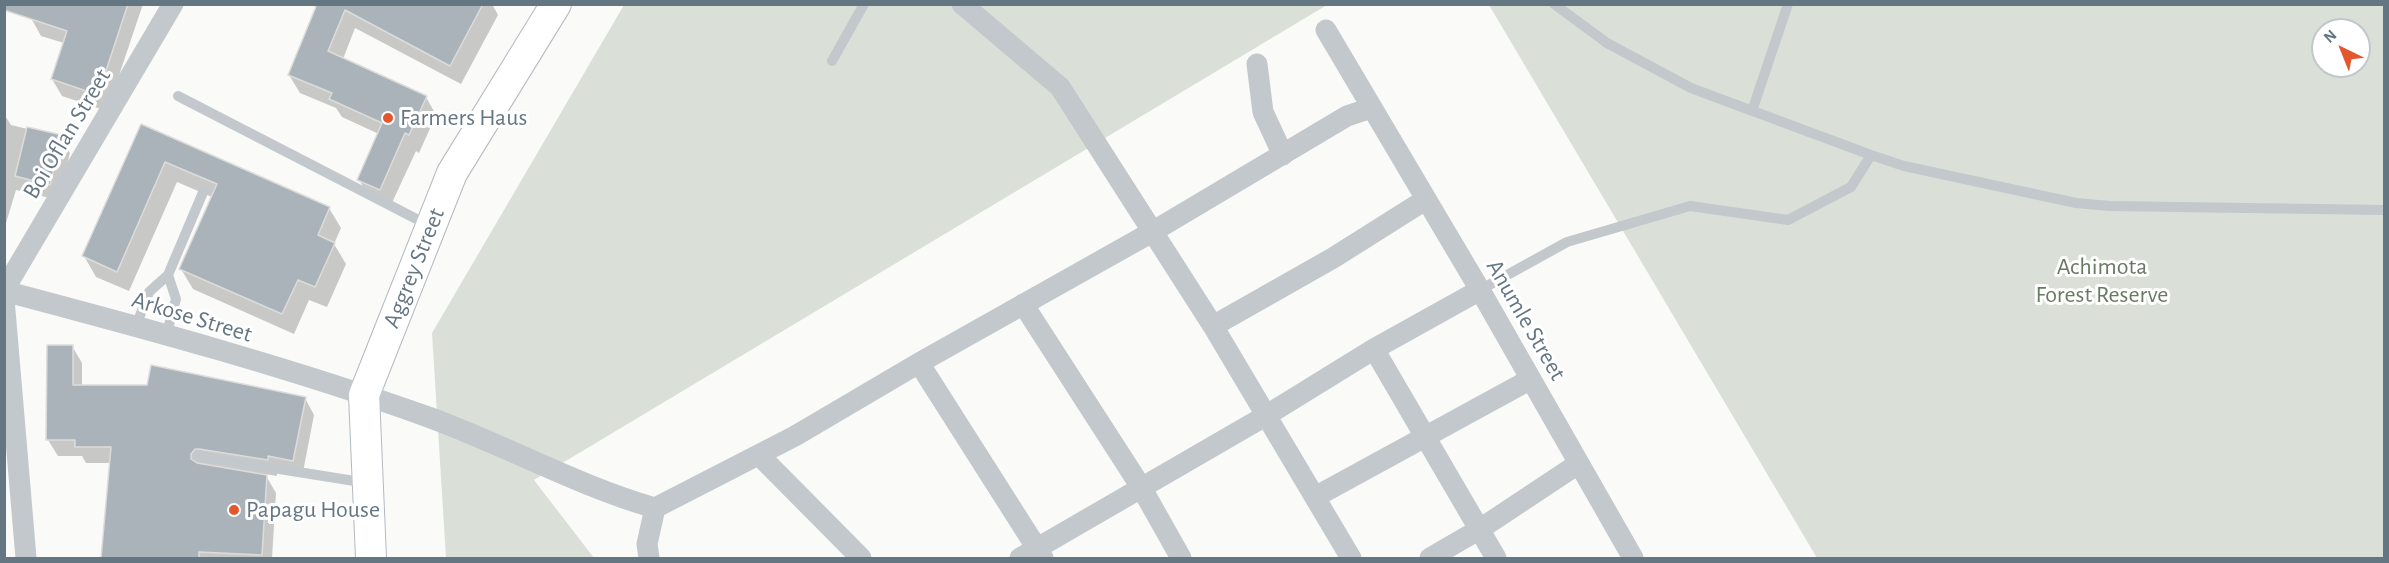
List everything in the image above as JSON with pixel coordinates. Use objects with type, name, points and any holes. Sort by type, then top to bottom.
[{"type":"main road","name":"Aggrey Street","points":[[371,558],[364,394],[452,173],[556,4]]},
{"type":"street","name":"Boi Oflan Street","points":[[4,290],[173,4]]},
{"type":"street","points":[[962,4],[1060,87],[1213,326],[1351,558]]},
{"type":"street","name":"Anumle Street","points":[[1326,30],[1480,290],[1633,558]]},
{"type":"street","points":[[1257,64],[1263,112],[1283,154]]},
{"type":"street","points":[[649,558],[647,544],[655,508],[759,455],[1152,232],[1347,116],[1371,108]]},
{"type":"street","points":[[1213,326],[1333,258],[1425,200]]},
{"type":"street","name":"Arkose Street","points":[[4,290],[136,326],[364,394],[502,446],[628,500],[655,508]]},
{"type":"street","points":[[919,363],[1033,555],[1141,487],[1480,290]]},
{"type":"street","points":[[4,299],[26,558]]},
{"type":"street","points":[[1023,304],[1141,487],[1181,558]]},
{"type":"street","points":[[1374,350],[1496,558]]},
{"type":"street","points":[[1315,497],[1531,379]]},
{"type":"street","points":[[759,455],[861,558]]},
{"type":"street","points":[[1430,558],[1480,529],[1578,464]]},
{"type":"lane","points":[[832,61],[864,4]]},
{"type":"lane","points":[[1554,4],[1607,43],[1691,88],[1870,156],[1904,166],[2076,203],[2122,206],[2385,210]]},
{"type":"lane","points":[[1752,111],[1788,4]]},
{"type":"lane","points":[[178,96],[430,226]]},
{"type":"lane","points":[[1480,290],[1567,242],[1690,206],[1788,220],[1851,187],[1870,156]]},
{"type":"lane","points":[[136,326],[149,292],[168,275],[204,190]]},
{"type":"lane","points":[[166,336],[176,299],[168,275]]},
{"type":"lane","points":[[198,456],[367,483]]},
{"type":"green space","points":[[624,5],[1327,5],[534,480],[594,558],[446,558],[432,333]]},
{"type":"green space","name":"Achimota Forest Reserve","points":[[1489,5],[2384,5],[2384,558],[1817,558]]},
{"type":"building","points":[[4,4],[128,4],[98,95],[51,79],[67,31],[4,10]]},
{"type":"building","points":[[317,4],[483,4],[450,66],[345,10],[328,51],[427,96],[409,135],[405,133],[380,190],[357,180],[382,123],[329,99],[332,93],[288,75]]},
{"type":"building","points":[[141,124],[330,207],[318,235],[335,243],[315,287],[298,280],[282,314],[179,269],[217,184],[165,162],[117,272],[82,256]]},
{"type":"building","points":[[27,127],[62,135],[50,185],[15,176]]},
{"type":"building","points":[[47,345],[73,345],[73,385],[147,385],[151,365],[306,397],[293,461],[268,456],[268,460],[199,449],[195,449],[191,454],[191,459],[197,463],[267,475],[262,555],[199,552],[199,558],[101,558],[111,447],[75,447],[75,440],[46,440]]},
{"type":"place","name":"Farmers Haus","points":[[388,118]]},
{"type":"place","name":"Papagu House","points":[[234,510]]}]
